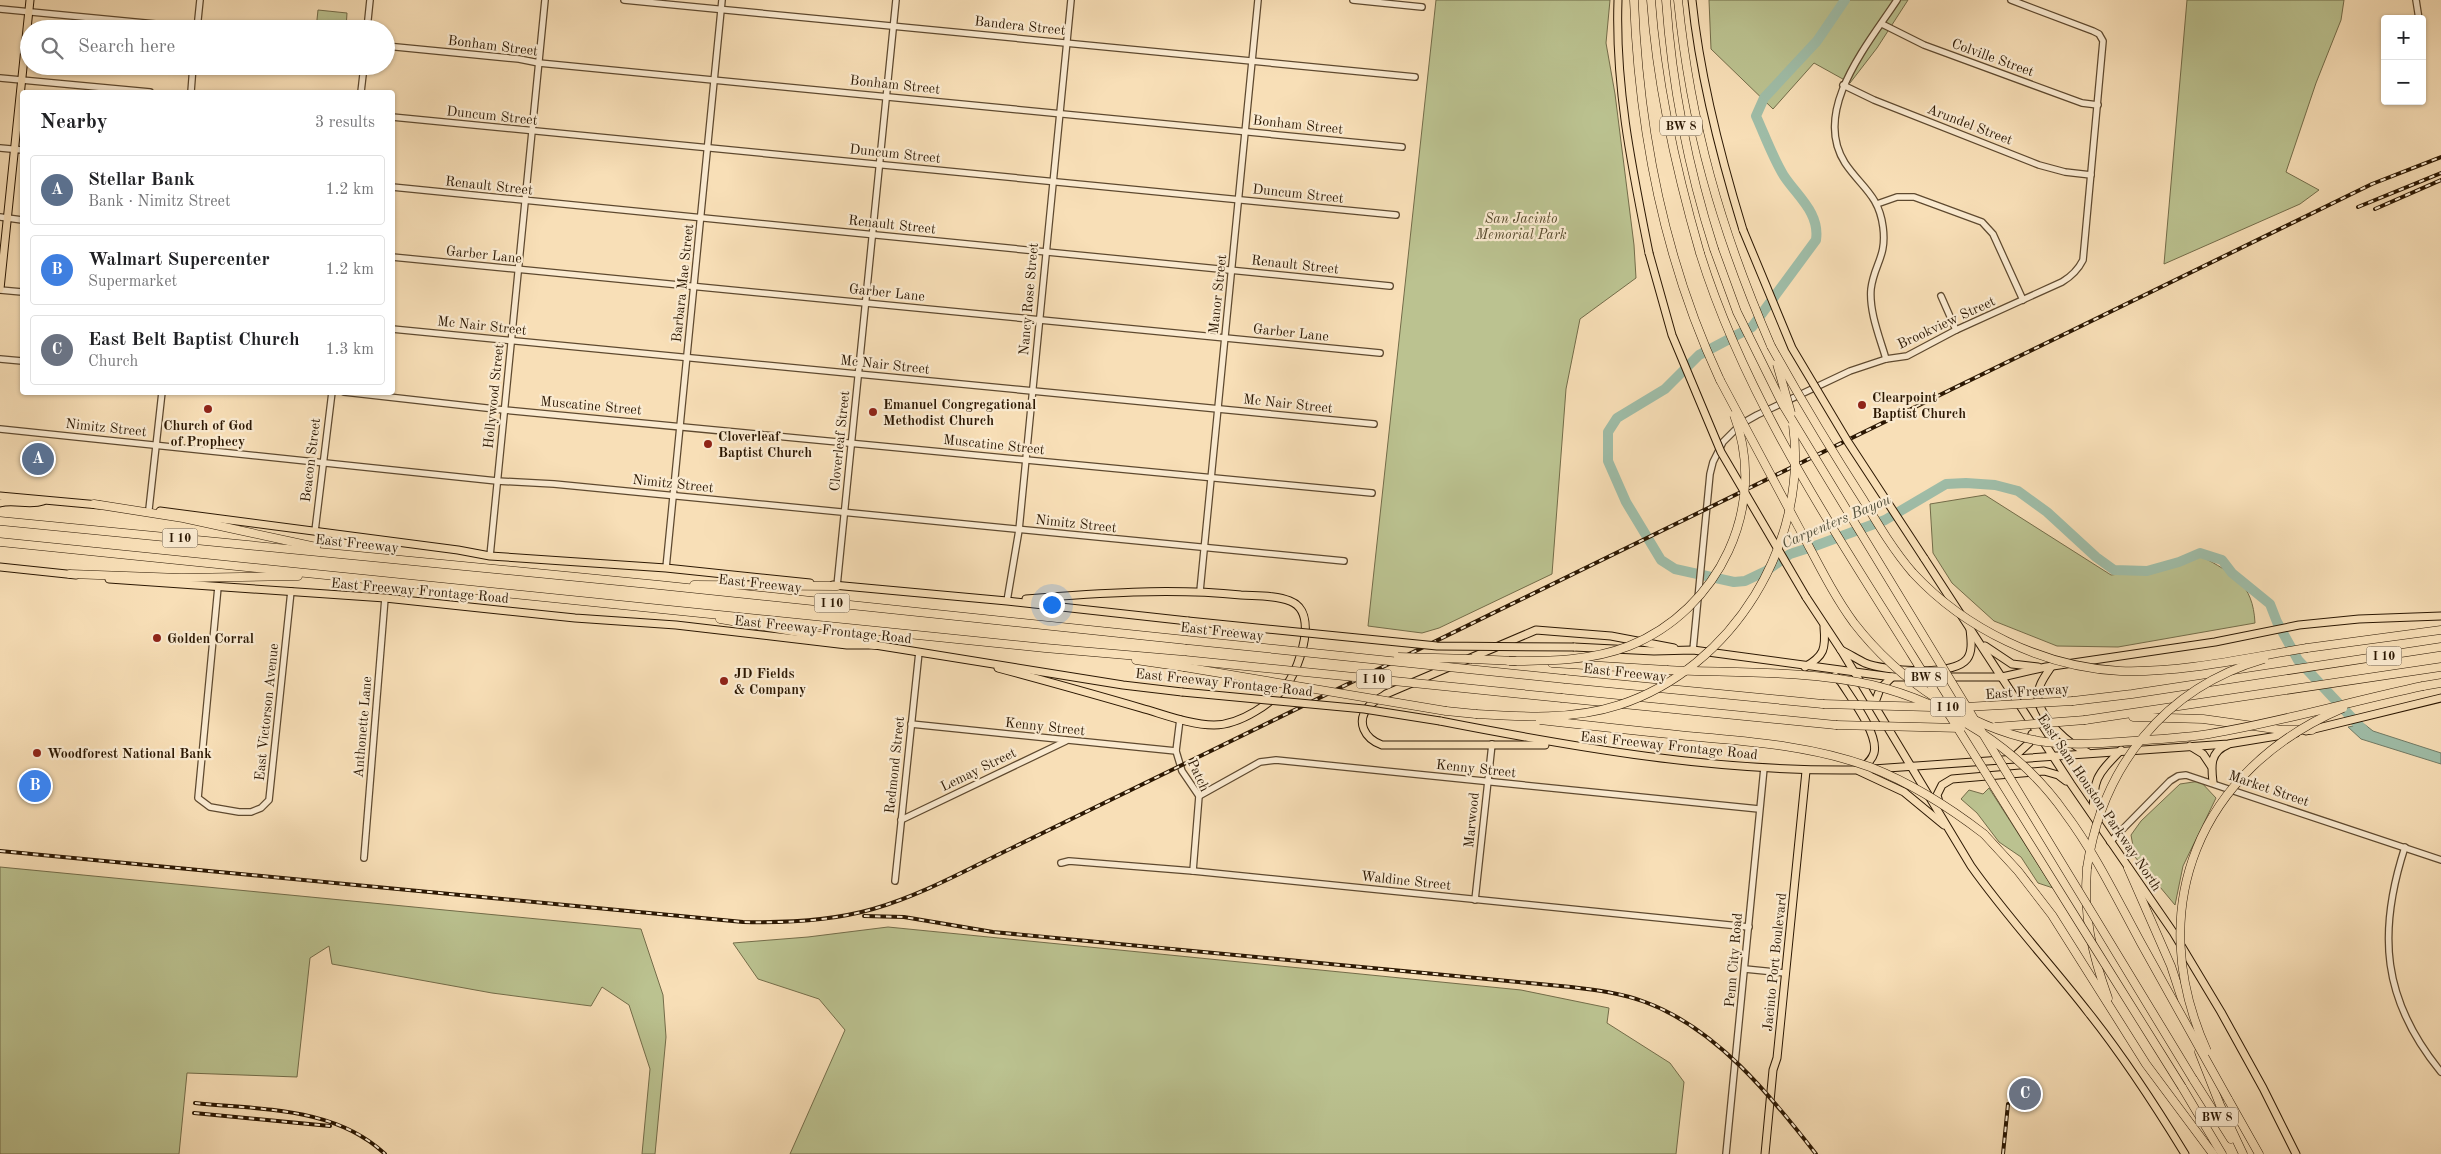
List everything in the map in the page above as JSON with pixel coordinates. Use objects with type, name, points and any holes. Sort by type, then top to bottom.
[{"type":"highway","points":[[1509,661],[1571,659],[1611,652],[1629,646],[1670,622],[1700,597],[1722,566],[1735,537],[1743,503],[1745,475],[1740,431],[1697,328],[1674,261],[1656,188],[1643,114],[1634,0]]},
{"type":"highway","name":"BW 8","points":[[1651,0],[1656,48],[1671,144],[1700,253],[1722,317],[1742,364],[1803,475],[1901,637],[2222,1154]]},
{"type":"highway","name":"BW 8","points":[[1666,0],[1681,123],[1695,186],[1714,249],[1744,327],[1783,405],[2193,1080],[2241,1154]]},
{"type":"highway","points":[[1476,714],[1558,716],[1594,711],[1619,705],[1649,692],[1685,670],[1716,645],[1742,615],[1762,584],[1775,556],[1787,519],[1794,482],[1795,456],[1792,420],[1783,382],[1771,346],[1728,240],[1704,156],[1694,113],[1678,0]]},
{"type":"highway","points":[[1771,346],[1830,448],[1901,558],[1935,594],[1956,611],[1993,634],[2027,650],[2062,661],[2118,670],[2158,670],[2441,630]]},
{"type":"highway","points":[[1720,380],[1825,577],[1853,622],[1878,651],[1906,676],[1948,705],[1982,723],[2020,736],[2053,742],[2084,744],[2154,740],[2224,731],[2441,683]]},
{"type":"highway","points":[[94,504],[183,518],[357,555]]},
{"type":"highway","name":"East Freeway","points":[[1,521],[659,585],[1823,704],[1949,708],[2073,701],[2441,647]]},
{"type":"highway","name":"I 10","points":[[0,542],[661,608],[1184,664],[1836,724],[1965,728],[2085,720],[2441,667]]},
{"type":"highway","points":[[70,574],[181,578],[336,576]]},
{"type":"highway","points":[[659,585],[838,586]]},
{"type":"highway","points":[[661,608],[875,645]]},
{"type":"highway","points":[[2113,1013],[2097,968],[2088,931],[2085,908],[2087,868],[2096,824],[2112,783],[2131,752],[2158,720],[2194,691],[2223,674],[2257,661],[2307,648]]},
{"type":"highway","points":[[1339,655],[1509,661],[1838,679],[1873,686],[1910,697],[1945,712],[1971,727],[2011,756],[2035,777],[2074,824],[2259,1154]]},
{"type":"highway","points":[[1184,664],[1402,704],[1476,714],[1766,744],[1829,754],[1870,767],[1906,783],[1944,805],[1984,834],[2018,871],[2052,915],[2146,1064],[2213,1154]]},
{"type":"highway","points":[[2228,1098],[2197,1030],[2186,996],[2181,967],[2181,909],[2186,882],[2195,852],[2221,803],[2257,760],[2286,738],[2312,722],[2345,707],[2387,694]]},
{"type":"highway","points":[[2106,717],[2203,718],[2282,730],[2312,730]]},
{"type":"highway","points":[[2128,868],[2171,966],[2212,1086],[2241,1154]]},
{"type":"main road","points":[[27,20],[30,0]]},
{"type":"main road","points":[[1618,0],[1619,72],[1624,125],[1649,253],[1672,335],[1721,452],[1806,597],[1841,650],[1971,866],[1994,899],[2089,1012],[2145,1089],[2185,1154]]},
{"type":"main road","name":"East Sam Houston Parkway North","points":[[1692,0],[1698,46],[1724,168],[1743,230],[1792,348],[1862,466],[1970,627],[2071,784],[2173,932],[2221,1012],[2263,1088],[2296,1154]]},
{"type":"main road","points":[[0,289],[4,218],[14,149],[22,75]]},
{"type":"main road","points":[[0,496],[149,509],[490,556],[666,568],[1008,601],[1437,646],[1574,647],[1654,651],[1682,649]]},
{"type":"main road","points":[[0,503],[35,504],[46,500]]},
{"type":"main road","name":"East Freeway Frontage Road","points":[[1,567],[218,587],[385,598],[575,618],[676,625],[847,646],[875,645],[1123,685],[1364,709],[1641,757],[1806,771],[1859,770],[2189,745],[2228,744],[2312,730],[2441,698]]},
{"type":"main road","points":[[964,658],[1180,719],[1213,725],[1236,720],[1259,708],[1289,682],[1299,660],[1307,632],[1302,615],[1292,602],[1200,591],[1077,595],[1008,601]]},
{"type":"main road","points":[[1576,747],[1492,744],[1382,745],[1371,741],[1365,734],[1364,716],[1369,706],[1393,690],[1536,630],[1611,636],[1682,649],[1892,678],[2002,677],[2049,667],[2256,634],[2299,625],[2358,619],[2441,616]]},
{"type":"main road","points":[[1804,667],[1818,660],[1822,654],[1825,639],[1823,624]]},
{"type":"main road","points":[[1841,650],[1866,664],[1917,671],[1942,671],[1966,661],[1971,650],[1970,627]]},
{"type":"main road","points":[[1980,643],[2012,664],[2049,667]]},
{"type":"main road","points":[[2049,667],[2039,690],[2038,698],[2042,709],[2068,742],[2089,753]]},
{"type":"main road","points":[[1824,669],[1840,682],[1874,736],[1875,748],[1872,757],[1859,770],[1904,792],[1950,831]]},
{"type":"main road","points":[[1874,705],[1880,689],[1892,678]]},
{"type":"main road","points":[[2013,758],[2029,743],[2034,727]]},
{"type":"main road","points":[[2213,782],[2211,766],[2214,754],[2228,744]]},
{"type":"main road","points":[[2189,745],[2203,754],[2211,766]]},
{"type":"main road","points":[[2093,816],[2094,784],[2100,772],[2121,750]]},
{"type":"main road","name":"Jacinto Port Boulevard","points":[[1765,1154],[1806,771]]},
{"type":"main road","points":[[1942,817],[1937,795],[1942,785],[1952,779],[2044,771],[2058,775],[2071,784]]},
{"type":"street","points":[[198,20],[200,0]]},
{"type":"street","points":[[368,20],[370,0]]},
{"type":"street","name":"Hollywood Street","points":[[490,556],[545,0]]},
{"type":"street","name":"Bandera Street","points":[[624,0],[722,8],[1415,77]]},
{"type":"street","name":"Barbara Mae Street","points":[[666,568],[722,0]]},
{"type":"street","name":"Cloverleaf Street","points":[[838,586],[896,0]]},
{"type":"street","name":"Nancy Rose Street","points":[[1008,601],[1019,530],[1071,0]]},
{"type":"street","name":"Manor Street","points":[[1200,591],[1258,0]]},
{"type":"street","points":[[1353,0],[1422,7]]},
{"type":"street","points":[[1886,360],[1871,297],[1872,282],[1884,248],[1883,226],[1877,204],[1872,195],[1845,162],[1837,144],[1834,129],[1843,84],[1897,0]]},
{"type":"street","name":"Brookview Street","points":[[1693,650],[1710,474],[1719,448],[1730,433],[1757,415],[1850,371],[1907,356],[1956,330],[2068,278],[2080,265],[2104,45],[2101,36],[2011,0]]},
{"type":"street","points":[[2416,0],[2418,15]]},
{"type":"street","points":[[0,9],[112,20]]},
{"type":"street","name":"Colville Street","points":[[1882,24],[1924,45],[2082,103],[2098,105]]},
{"type":"street","name":"Bonham Street","points":[[395,47],[519,59],[539,63],[1402,147]]},
{"type":"street","points":[[190,90],[192,75]]},
{"type":"street","points":[[361,90],[363,75]]},
{"type":"street","points":[[0,78],[128,90]]},
{"type":"street","name":"Arundel Street","points":[[1843,84],[1874,100],[2039,165],[2065,172],[2091,175]]},
{"type":"street","name":"Duncum Street","points":[[395,117],[1396,215]]},
{"type":"street","points":[[0,148],[20,150]]},
{"type":"street","name":"Renault Street","points":[[395,187],[525,202],[701,217],[1390,286]]},
{"type":"street","points":[[1877,204],[1897,197],[1914,197],[1982,222],[1993,234],[2023,300]]},
{"type":"street","points":[[4,218],[20,220]]},
{"type":"street","name":"Garber Lane","points":[[395,257],[1380,354]]},
{"type":"street","points":[[0,289],[20,292]]},
{"type":"street","points":[[1941,296],[1956,330]]},
{"type":"street","name":"Mc Nair Street","points":[[395,329],[1374,424]]},
{"type":"street","points":[[0,358],[20,361]]},
{"type":"street","points":[[149,509],[162,395]]},
{"type":"street","name":"Beacon Street","points":[[315,531],[322,461],[332,395]]},
{"type":"street","name":"Muscatine Street","points":[[371,395],[504,410],[680,425],[1372,493]]},
{"type":"street","name":"Nimitz Street","points":[[0,429],[322,461],[497,481],[673,496],[1344,562]]},
{"type":"street","name":"East Victorson Avenue","points":[[218,587],[198,798],[210,807],[239,812],[251,812],[261,808],[269,800],[291,591]]},
{"type":"street","name":"Anthonette Lane","points":[[364,858],[385,598]]},
{"type":"street","name":"Redmond Street","points":[[895,881],[919,652]]},
{"type":"street","name":"Patch","points":[[1180,719],[1176,751],[1182,771],[1199,796],[1193,871]]},
{"type":"street","name":"Kenny Street","points":[[911,724],[1176,751]]},
{"type":"street","name":"Lemay Street","points":[[901,820],[1066,741]]},
{"type":"street","name":"Marwood","points":[[1476,900],[1492,744]]},
{"type":"street","name":"Kenny Street","points":[[1199,796],[1260,762],[1276,760],[1760,809]]},
{"type":"street","name":"Penn City Road","points":[[1726,1154],[1764,768]]},
{"type":"street","name":"Market Street","points":[[2110,842],[2174,778],[2186,774],[2441,860]]},
{"type":"street","points":[[2405,848],[2393,888],[2389,913],[2388,941],[2391,970],[2398,998],[2410,1026],[2441,1072]]},
{"type":"street","name":"Waldine Street","points":[[1061,863],[1193,871],[1749,927]]},
{"type":"street","points":[[1745,969],[1785,973]]},
{"type":"green space","name":"San Jacinto Memorial Park","points":[[1436,0],[1610,0],[1606,43],[1615,94],[1634,245],[1636,278],[1580,319],[1566,389],[1552,574],[1439,628],[1422,633],[1368,626]]},
{"type":"green space","points":[[1709,0],[1908,0],[1877,48],[1850,83],[1814,63],[1773,109],[1711,49]]},
{"type":"green space","points":[[2187,0],[2344,0],[2341,20],[2316,83],[2286,172],[2319,190],[2300,204],[2164,264]]},
{"type":"green space","points":[[318,10],[347,13],[347,20],[317,20]]},
{"type":"green space","points":[[1985,495],[2111,575],[2175,567],[2201,556],[2223,568],[2239,581],[2250,598],[2255,623],[2118,647],[2057,646],[1994,621],[1952,583],[1933,553],[1930,504]]},
{"type":"green space","points":[[2200,781],[2216,798],[2183,866],[2175,905],[2135,857],[2131,835],[2141,821],[2180,784]]},
{"type":"green space","points":[[1989,788],[2053,888],[2038,883],[2021,857],[1999,842],[1977,813],[1961,799],[1969,790],[1983,794]]},
{"type":"green space","points":[[0,867],[641,929],[663,995],[666,1037],[655,1154],[642,1154],[650,1069],[629,1005],[602,987],[591,1006],[492,993],[332,964],[329,946],[310,958],[297,1077],[187,1073],[179,1154],[0,1154]]},
{"type":"green space","points":[[888,927],[1521,990],[1609,1008],[1607,1023],[1670,1063],[1684,1082],[1676,1154],[790,1154],[845,1030],[819,999],[758,979],[733,943],[808,937]]},
{"type":"shaded area","points":[[2364,724],[2373,731],[2441,753],[2441,764],[2361,739],[2348,727]]},
{"type":"waterway","name":"Carpenters Bayou","points":[[1845,0],[1817,41],[1764,98],[1756,116],[1780,169],[1811,213],[1815,222],[1816,240],[1752,327],[1699,355],[1665,389],[1617,418],[1608,432],[1608,461],[1626,502],[1661,560],[1675,569],[1734,582],[1745,581],[1766,571],[1790,554],[1885,520],[1946,484],[1995,485],[2018,491],[2047,512],[2096,557],[2114,570],[2147,571],[2179,562],[2200,553],[2222,560],[2232,573],[2270,604],[2277,622],[2298,660],[2366,733]]},
{"type":"railway","points":[[0,851],[743,922],[809,920],[873,909],[945,881],[2372,184],[2441,157]]},
{"type":"railway","points":[[2358,207],[2441,173]]},
{"type":"railway","points":[[2375,209],[2441,180]]},
{"type":"railway","points":[[864,916],[904,917],[993,932],[1571,987],[1627,996],[1671,1014],[1718,1046],[1761,1087],[1816,1154]]},
{"type":"railway","points":[[195,1103],[295,1113],[319,1119],[343,1127],[365,1138],[385,1154]]},
{"type":"railway","points":[[2003,1154],[2008,1104]]},
{"type":"railway","points":[[194,1113],[330,1126]]},
{"type":"place","name":"Clearpoint Baptist Church","points":[[1862,405]]},
{"type":"place","name":"Church of God of Prophecy","points":[[208,409]]},
{"type":"place","name":"Emanuel Congregational Methodist Church","points":[[873,412]]},
{"type":"place","name":"Cloverleaf Baptist Church","points":[[708,444]]},
{"type":"place","name":"Stellar Bank","points":[[38,459]]},
{"type":"place","name":"Golden Corral","points":[[157,638]]},
{"type":"place","name":"JD Fields & Company","points":[[724,681]]},
{"type":"place","name":"Woodforest National Bank","points":[[37,753]]},
{"type":"place","name":"Walmart Supercenter","points":[[35,786]]},
{"type":"place","name":"East Belt Baptist Church","points":[[2025,1094]]}]
